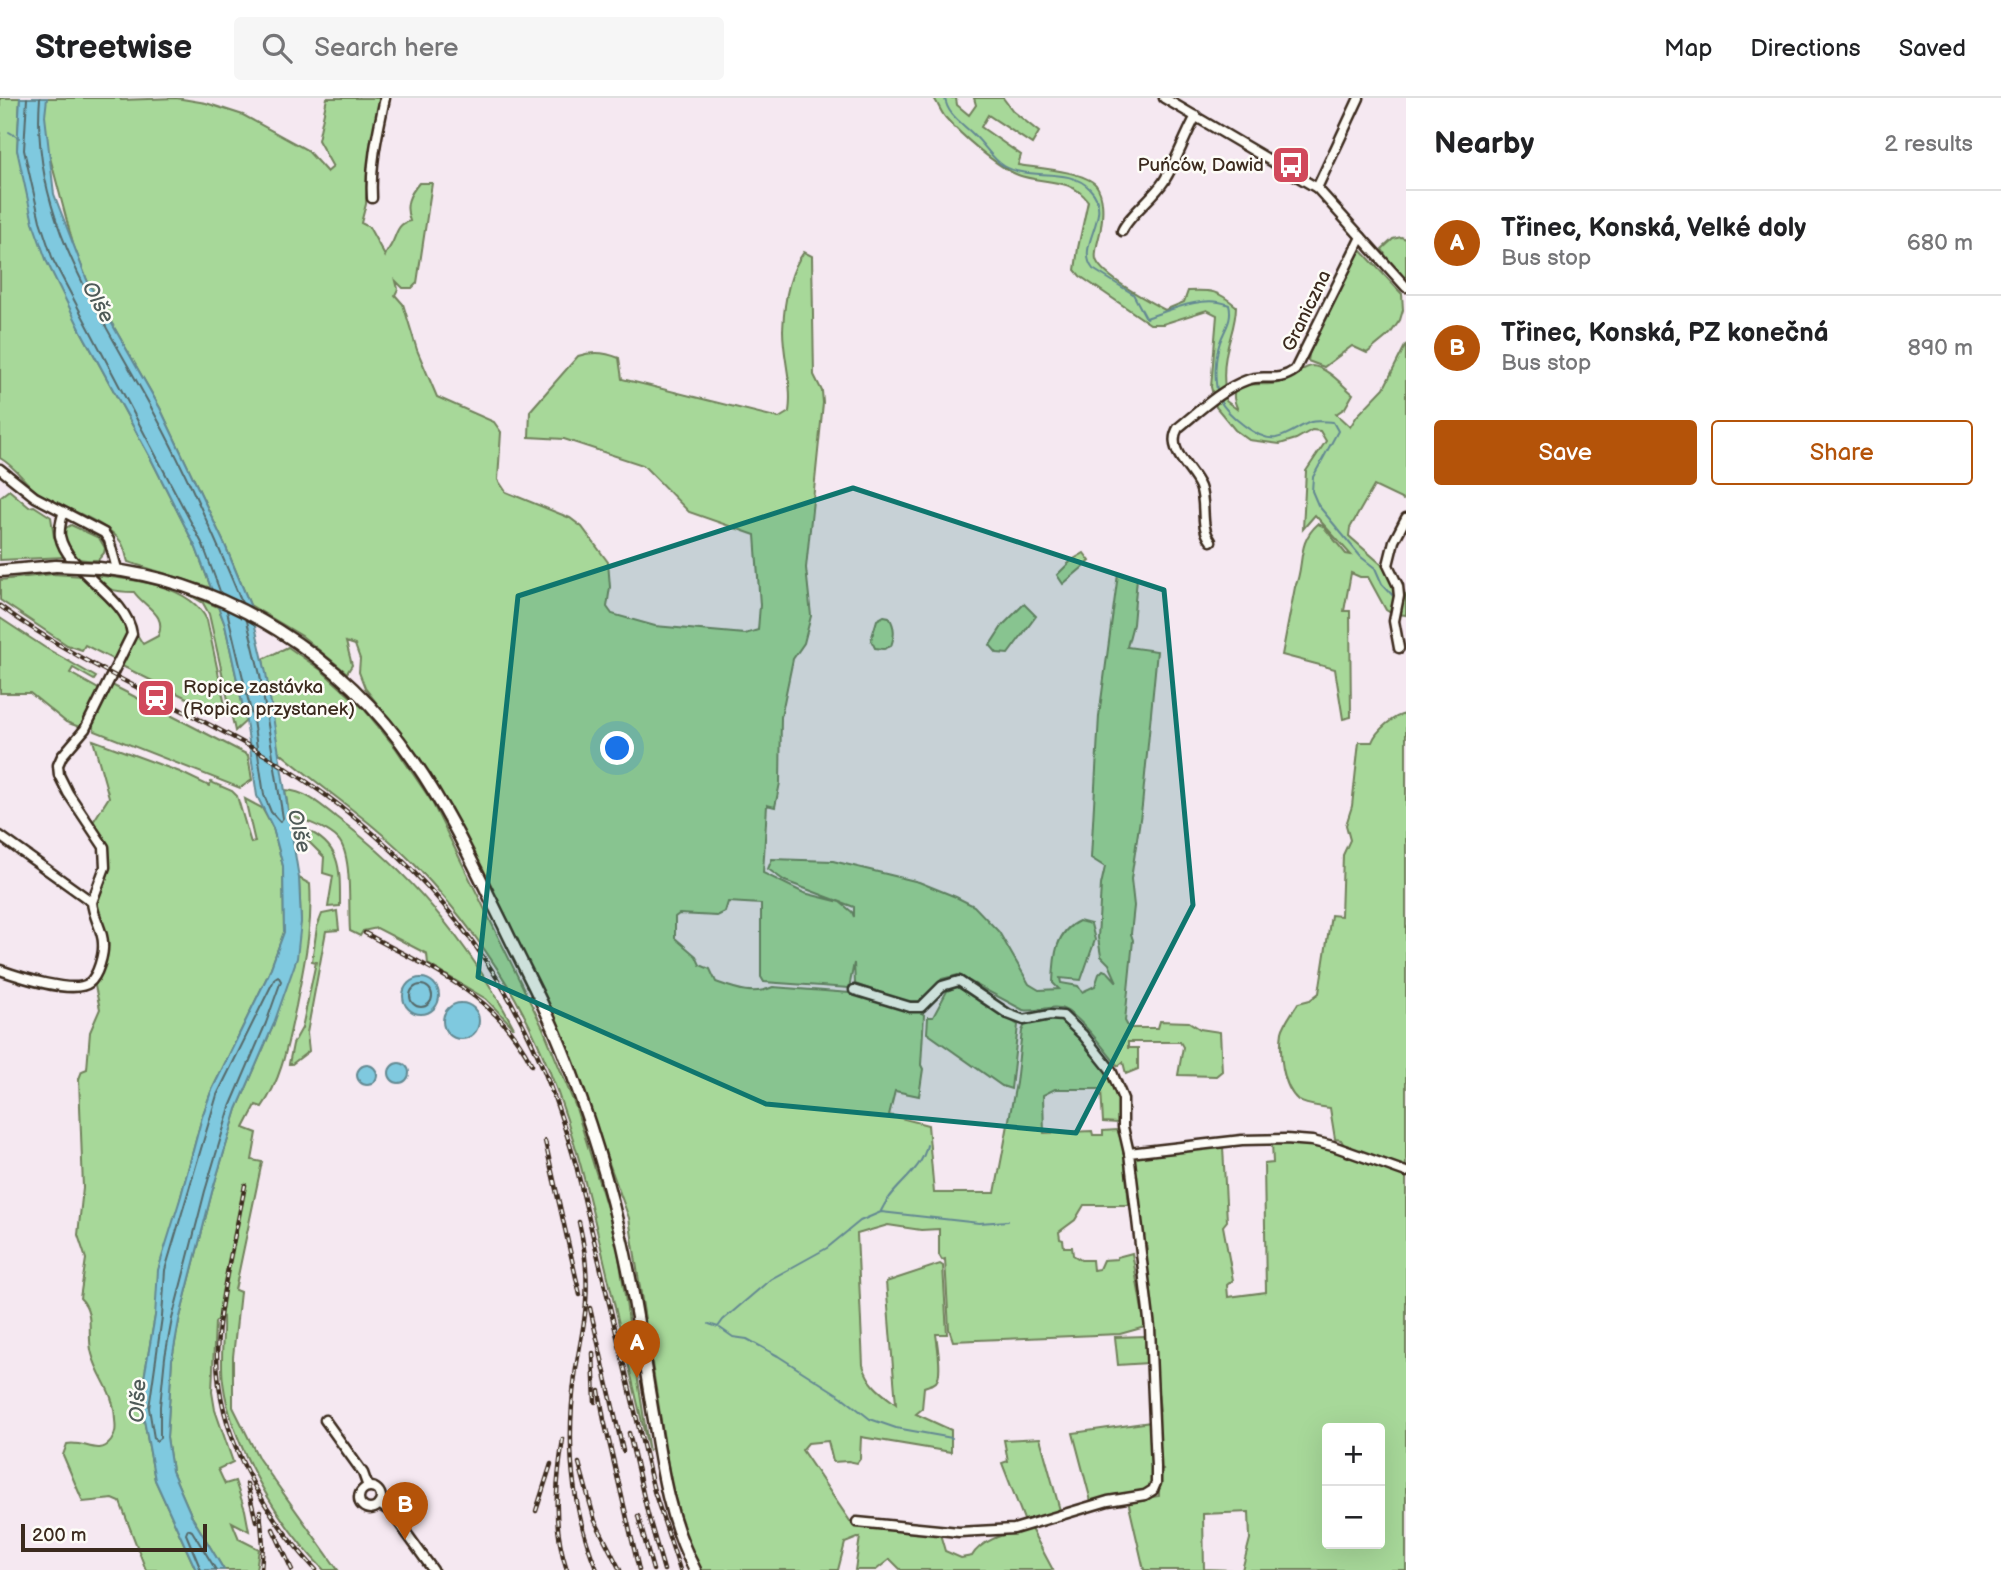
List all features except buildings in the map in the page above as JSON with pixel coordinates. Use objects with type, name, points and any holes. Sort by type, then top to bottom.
[{"type":"main road","points":[[0,570],[56,566],[117,569],[195,590],[266,622],[304,647],[349,684],[413,758],[467,852],[553,1029],[585,1112],[619,1228],[665,1488],[677,1529],[695,1570]]},
{"type":"street","points":[[372,198],[376,143],[385,98]]},
{"type":"street","points":[[1164,98],[1317,188],[1406,287]]},
{"type":"street","points":[[1317,188],[1359,98]]},
{"type":"street","points":[[1122,231],[1166,178],[1196,116]]},
{"type":"street","name":"Graniczna","points":[[1211,541],[1205,534],[1201,490],[1188,465],[1178,455],[1174,441],[1178,428],[1226,392],[1251,379],[1283,377],[1297,367],[1361,237]]},
{"type":"street","points":[[0,469],[35,498],[104,533],[110,540],[117,569]]},
{"type":"street","points":[[0,970],[34,981],[64,986],[86,985],[92,981],[102,956],[103,935],[93,916],[92,902],[105,867],[104,847],[68,793],[59,775],[58,765],[62,756],[85,729],[132,635],[129,622],[110,595],[101,590],[65,548],[60,532],[63,514]]},
{"type":"street","points":[[1399,648],[1394,621],[1398,586],[1388,565],[1389,555],[1406,518]]},
{"type":"street","points":[[0,836],[92,902]]},
{"type":"street","points":[[854,990],[900,1004],[921,1007],[942,986],[958,981],[1020,1019],[1063,1016],[1111,1070],[1124,1099],[1123,1127],[1129,1153],[1150,1328],[1156,1467],[1156,1483],[1153,1490],[1145,1495],[996,1531],[959,1532],[865,1525],[857,1522]]},
{"type":"street","points":[[1129,1153],[1242,1140],[1312,1141],[1406,1171]]},
{"type":"street","points":[[325,1420],[363,1473],[368,1487]]},
{"type":"street","points":[[368,1487],[380,1494],[379,1504]]},
{"type":"street","points":[[368,1487],[359,1496],[361,1504],[370,1509],[379,1504]]},
{"type":"street","points":[[379,1504],[392,1513],[433,1570]]},
{"type":"highlighted area","points":[[853,488],[1164,590],[1193,905],[1076,1133],[766,1104],[478,977],[518,596]]},
{"type":"green space","points":[[0,98],[20,98],[17,150],[81,331],[151,459],[196,548],[211,588],[128,562],[122,544],[114,534],[36,491],[0,458]]},
{"type":"green space","points":[[42,98],[176,98],[206,103],[243,115],[307,150],[327,172],[333,167],[318,140],[327,98],[381,98],[361,223],[369,227],[385,256],[399,227],[410,221],[408,200],[413,192],[419,183],[432,183],[417,283],[412,288],[403,288],[396,281],[398,289],[395,295],[403,304],[417,350],[437,397],[494,422],[501,432],[498,480],[506,492],[570,518],[582,527],[608,562],[610,587],[607,607],[612,614],[655,626],[745,634],[758,630],[760,605],[755,535],[689,512],[643,465],[564,439],[529,437],[530,411],[578,356],[598,353],[619,358],[622,379],[779,418],[789,412],[790,402],[783,330],[788,289],[794,269],[804,252],[812,256],[814,375],[822,391],[823,403],[806,568],[811,616],[804,643],[793,659],[781,717],[780,783],[775,807],[767,805],[763,873],[804,893],[840,902],[854,917],[854,907],[785,881],[768,869],[772,859],[833,861],[919,882],[956,897],[974,906],[999,932],[1029,984],[1039,990],[1059,989],[1053,983],[1054,965],[1060,939],[1065,932],[1079,921],[1091,924],[1095,940],[1081,980],[1060,978],[1061,983],[1078,986],[1082,992],[1095,986],[1103,970],[1117,982],[1109,964],[1101,956],[1098,938],[1101,885],[1105,867],[1091,858],[1099,716],[1118,574],[1137,578],[1133,624],[1127,647],[1157,651],[1142,806],[1131,879],[1134,906],[1131,934],[1133,940],[1125,1021],[1129,1028],[1158,1028],[1160,1021],[1189,1022],[1200,1029],[1220,1032],[1222,1071],[1216,1076],[1178,1075],[1183,1047],[1180,1042],[1128,1042],[1128,1048],[1138,1048],[1138,1069],[1126,1074],[1123,1062],[1118,1066],[1083,1024],[1067,1011],[1055,1007],[1023,1010],[958,975],[942,979],[920,1001],[902,1001],[855,984],[854,963],[849,988],[764,982],[761,977],[761,904],[728,902],[725,912],[717,916],[679,914],[675,917],[675,938],[696,956],[700,965],[710,969],[716,982],[751,991],[773,987],[850,993],[924,1015],[923,1069],[919,1096],[895,1091],[889,1115],[928,1125],[934,1193],[995,1193],[1016,1083],[1022,1031],[1026,1022],[1056,1017],[1070,1024],[1107,1068],[1119,1093],[1120,1121],[1103,1122],[1101,1089],[1055,1089],[1043,1095],[1044,1133],[1092,1131],[1093,1135],[1103,1135],[1103,1131],[1117,1130],[1123,1145],[1129,1205],[1084,1205],[1075,1220],[1059,1232],[1064,1247],[1072,1247],[1073,1255],[1081,1260],[1092,1260],[1093,1270],[1099,1269],[1103,1260],[1117,1259],[1132,1253],[1145,1327],[1120,1334],[953,1341],[949,1329],[945,1259],[942,1260],[939,1255],[939,1229],[921,1230],[888,1225],[857,1234],[863,1365],[872,1383],[896,1404],[886,1282],[940,1264],[943,1266],[947,1334],[936,1334],[938,1378],[935,1383],[924,1387],[922,1409],[916,1414],[951,1430],[951,1452],[861,1437],[860,1459],[857,1463],[833,1462],[828,1441],[808,1443],[802,1450],[850,1521],[857,1526],[940,1534],[945,1551],[961,1558],[972,1556],[990,1540],[1030,1527],[1053,1570],[901,1570],[890,1559],[876,1570],[855,1570],[860,1537],[845,1543],[838,1570],[700,1570],[675,1509],[629,1218],[570,1056],[508,920],[456,820],[411,747],[365,688],[359,672],[360,659],[355,645],[346,642],[352,665],[347,673],[302,636],[250,605],[225,545],[160,408],[87,280],[73,244],[39,116]]},
{"type":"green space","points":[[934,98],[956,98],[957,105],[969,115],[976,105],[974,98],[1003,98],[1013,111],[1039,132],[1032,144],[988,115],[981,127],[1021,155],[1018,165],[1071,173],[1096,185],[1102,200],[1102,211],[1096,259],[1106,273],[1126,288],[1165,310],[1184,302],[1188,291],[1214,292],[1236,306],[1224,378],[1226,401],[1238,410],[1234,399],[1238,387],[1278,383],[1312,366],[1329,373],[1353,394],[1345,408],[1336,414],[1350,427],[1384,388],[1406,344],[1406,495],[1403,500],[1374,486],[1350,528],[1349,536],[1381,564],[1406,596],[1406,615],[1386,610],[1368,577],[1351,573],[1344,611],[1350,611],[1351,717],[1343,719],[1335,669],[1282,655],[1304,547],[1311,531],[1318,524],[1323,526],[1346,554],[1351,555],[1315,515],[1303,529],[1306,471],[1326,441],[1320,431],[1312,430],[1280,444],[1249,440],[1235,430],[1216,407],[1211,387],[1217,315],[1207,310],[1163,324],[1150,324],[1080,276],[1075,270],[1088,201],[1073,188],[1056,182],[1027,178],[1000,165],[952,124]]},
{"type":"green space","points":[[1393,239],[1406,239],[1406,280],[1382,249]]},
{"type":"green space","points":[[1361,250],[1402,294],[1403,310],[1400,320],[1390,334],[1367,353],[1352,346],[1324,367],[1308,361],[1311,343],[1356,253]]},
{"type":"green space","points":[[9,490],[29,507],[34,506],[51,517],[54,537],[66,557],[0,560],[0,497]]},
{"type":"green space","points":[[71,525],[99,538],[105,548],[98,560],[82,560],[73,554],[64,533],[64,529]]},
{"type":"green space","points":[[1084,553],[1090,561],[1063,584],[1057,575],[1072,560]]},
{"type":"green space","points":[[53,574],[83,576],[120,616],[128,632],[114,660],[85,645],[82,650],[67,645],[0,600],[0,580]]},
{"type":"green space","points":[[92,575],[156,585],[186,598],[198,608],[207,620],[226,710],[221,715],[120,665],[134,630],[143,644],[158,636],[160,622],[154,611],[134,592],[111,589]]},
{"type":"green space","points":[[188,594],[218,607],[225,625],[246,721],[235,731],[209,614],[203,603]]},
{"type":"green space","points":[[1024,604],[1036,616],[1008,654],[997,653],[990,645],[1003,625]]},
{"type":"green space","points":[[884,616],[889,617],[894,631],[891,646],[884,649],[875,648],[871,640],[877,620]]},
{"type":"green space","points":[[0,618],[96,677],[94,680],[73,668],[70,673],[100,690],[82,728],[66,722],[30,693],[0,693]]},
{"type":"green space","points":[[288,647],[321,670],[364,709],[395,747],[432,802],[543,1028],[575,1105],[616,1237],[649,1452],[583,1175],[568,1122],[538,1044],[500,972],[434,886],[383,835],[278,751],[263,659]]},
{"type":"green space","points":[[110,684],[248,755],[252,780],[240,788],[95,731],[91,724]]},
{"type":"green space","points":[[1406,714],[1406,1170],[1345,1147],[1341,1140],[1335,1139],[1330,1108],[1305,1104],[1298,1100],[1288,1086],[1283,1068],[1281,1040],[1283,1029],[1298,1003],[1310,1000],[1319,993],[1331,915],[1341,916],[1343,855],[1350,840],[1346,825],[1352,806],[1359,742],[1372,742],[1386,724]]},
{"type":"green space","points":[[93,740],[180,772],[209,786],[211,782],[232,791],[237,796],[251,843],[255,842],[245,799],[262,808],[273,828],[283,866],[284,932],[269,973],[211,1092],[202,1117],[181,1196],[143,1384],[142,1409],[155,1480],[196,1570],[146,1570],[120,1502],[113,1499],[83,1502],[63,1455],[67,1444],[101,1448],[106,1446],[115,1433],[112,1401],[92,1354],[88,1310],[80,1298],[86,1259],[78,1235],[83,1188],[79,1079],[82,1071],[87,1069],[90,1032],[100,1009],[95,986],[103,958],[95,915],[95,896],[107,847],[93,822],[109,797]]},
{"type":"green space","points":[[285,790],[300,793],[319,803],[364,839],[414,886],[437,912],[478,968],[514,1028],[486,999],[428,964],[427,954],[377,928],[363,931],[360,936],[350,931],[348,869],[343,847],[338,839],[327,831],[289,814]]},
{"type":"green space","points":[[305,829],[326,843],[332,851],[339,870],[340,906],[328,907],[333,876],[323,873],[324,857],[305,838]]},
{"type":"green space","points":[[299,878],[310,884],[310,915],[305,960],[290,1032],[275,1083],[262,1107],[256,1105],[244,1128],[257,1133],[252,1160],[262,1162],[235,1290],[240,1292],[233,1357],[233,1407],[259,1459],[338,1570],[324,1570],[307,1552],[274,1507],[247,1457],[236,1432],[223,1382],[223,1317],[215,1322],[212,1392],[215,1410],[233,1462],[218,1469],[225,1484],[235,1481],[245,1510],[249,1531],[232,1522],[239,1539],[259,1549],[256,1570],[224,1570],[192,1517],[172,1471],[167,1437],[172,1359],[212,1192],[237,1109],[273,1026],[301,922]]},
{"type":"green space","points":[[337,911],[339,930],[326,931],[307,1033],[309,1051],[289,1064],[293,1044],[302,1028],[316,962],[312,961],[317,927],[322,914]]},
{"type":"green space","points":[[957,987],[1018,1025],[1011,1089],[1002,1086],[927,1033],[928,1017],[933,1017],[947,991]]},
{"type":"green space","points":[[1295,1142],[1323,1145],[1406,1175],[1406,1570],[1242,1570],[1250,1539],[1249,1512],[1203,1514],[1204,1569],[1232,1570],[1144,1570],[1128,1501],[1159,1496],[1159,1472],[1163,1470],[1160,1466],[1160,1410],[1142,1252],[1147,1249],[1142,1242],[1133,1160],[1135,1156],[1223,1147],[1227,1221],[1223,1226],[1233,1280],[1227,1285],[1228,1297],[1266,1292],[1264,1164],[1273,1163],[1272,1143]]},
{"type":"green space","points":[[1146,1336],[1148,1363],[1118,1365],[1115,1337]]},
{"type":"green space","points":[[1151,1422],[1154,1480],[1149,1490],[1092,1505],[1073,1433]]},
{"type":"green space","points":[[1040,1438],[1061,1514],[1025,1522],[1002,1463],[1008,1461],[1004,1440]]},
{"type":"water","name":"Olše","points":[[20,98],[47,98],[45,116],[54,194],[87,280],[160,408],[225,545],[250,605],[266,673],[299,878],[301,922],[297,958],[273,1026],[237,1109],[212,1192],[172,1359],[167,1437],[172,1471],[192,1517],[224,1570],[196,1570],[155,1480],[142,1409],[143,1384],[155,1316],[158,1270],[202,1117],[211,1092],[269,973],[284,932],[283,866],[273,828],[257,796],[246,721],[225,625],[196,548],[81,331],[47,262],[33,223],[17,150]]},
{"type":"water","points":[[421,978],[434,983],[439,996],[434,1009],[421,1014],[408,1009],[403,996],[408,983]]},
{"type":"water","points":[[461,1003],[474,1008],[479,1021],[474,1034],[461,1039],[448,1034],[443,1021],[448,1008]]},
{"type":"water","points":[[395,1063],[403,1063],[409,1073],[403,1083],[395,1083],[389,1077],[389,1069]]},
{"type":"water","points":[[367,1065],[374,1068],[377,1075],[374,1082],[367,1085],[360,1082],[357,1075],[360,1068]]},
{"type":"waterway","points":[[945,98],[952,114],[1004,166],[1025,173],[1071,178],[1090,189],[1097,199],[1098,209],[1088,260],[1093,269],[1133,294],[1146,318],[1199,302],[1229,305],[1229,320],[1216,361],[1218,394]]},
{"type":"waterway","points":[[9,132],[19,138]]},
{"type":"waterway","points":[[1219,399],[1244,425],[1269,438],[1281,437],[1311,422],[1333,422],[1338,431],[1313,477],[1312,491],[1318,505],[1361,557],[1375,568],[1382,584],[1396,599]]},
{"type":"waterway","points":[[881,1211],[919,1163],[927,1145]]},
{"type":"waterway","points":[[709,1324],[718,1327],[771,1279],[827,1248],[860,1221],[881,1212],[979,1223],[1008,1221]]},
{"type":"waterway","points":[[720,1328],[733,1337],[747,1339],[778,1356],[842,1397],[870,1419],[896,1428],[952,1438]]},
{"type":"railway","points":[[0,606],[88,661],[287,768],[331,799],[411,869],[447,909],[479,952],[508,997],[533,1045],[562,1119],[576,1165],[654,1491],[680,1570]]},
{"type":"railway","points":[[365,933],[437,972],[481,1001],[517,1040],[532,1065]]},
{"type":"railway","points":[[545,1141],[580,1295]]},
{"type":"railway","points":[[245,1185],[220,1313],[217,1355],[219,1385],[234,1443],[261,1498],[278,1524],[316,1570]]},
{"type":"railway","points":[[579,1222],[586,1262],[587,1292],[572,1401],[571,1450],[581,1523],[597,1570]]},
{"type":"railway","points":[[590,1308],[623,1451]]},
{"type":"railway","points":[[593,1353],[595,1402]]},
{"type":"railway","points":[[599,1391],[639,1570]]},
{"type":"railway","points":[[629,1433],[664,1570]]},
{"type":"railway","points":[[563,1439],[557,1521],[567,1570]]},
{"type":"railway","points":[[579,1463],[595,1521],[620,1570]]},
{"type":"railway","points":[[536,1511],[551,1464]]},
{"type":"railway","points":[[247,1484],[256,1521]]},
{"type":"railway","points":[[260,1511],[263,1545],[261,1570]]},
{"type":"railway","points":[[638,1516],[653,1570]]},
{"type":"railway","points":[[273,1529],[292,1570]]},
{"type":"place","name":"Puńców, Dawid","points":[[1291,165]]},
{"type":"place","name":"Ropice zastávka (Ropica przystanek)","points":[[156,698]]},
{"type":"place","name":"Třinec, Konská, Velké doly","points":[[637,1378]]},
{"type":"place","name":"Třinec, Konská, PZ konečná","points":[[405,1540]]}]
